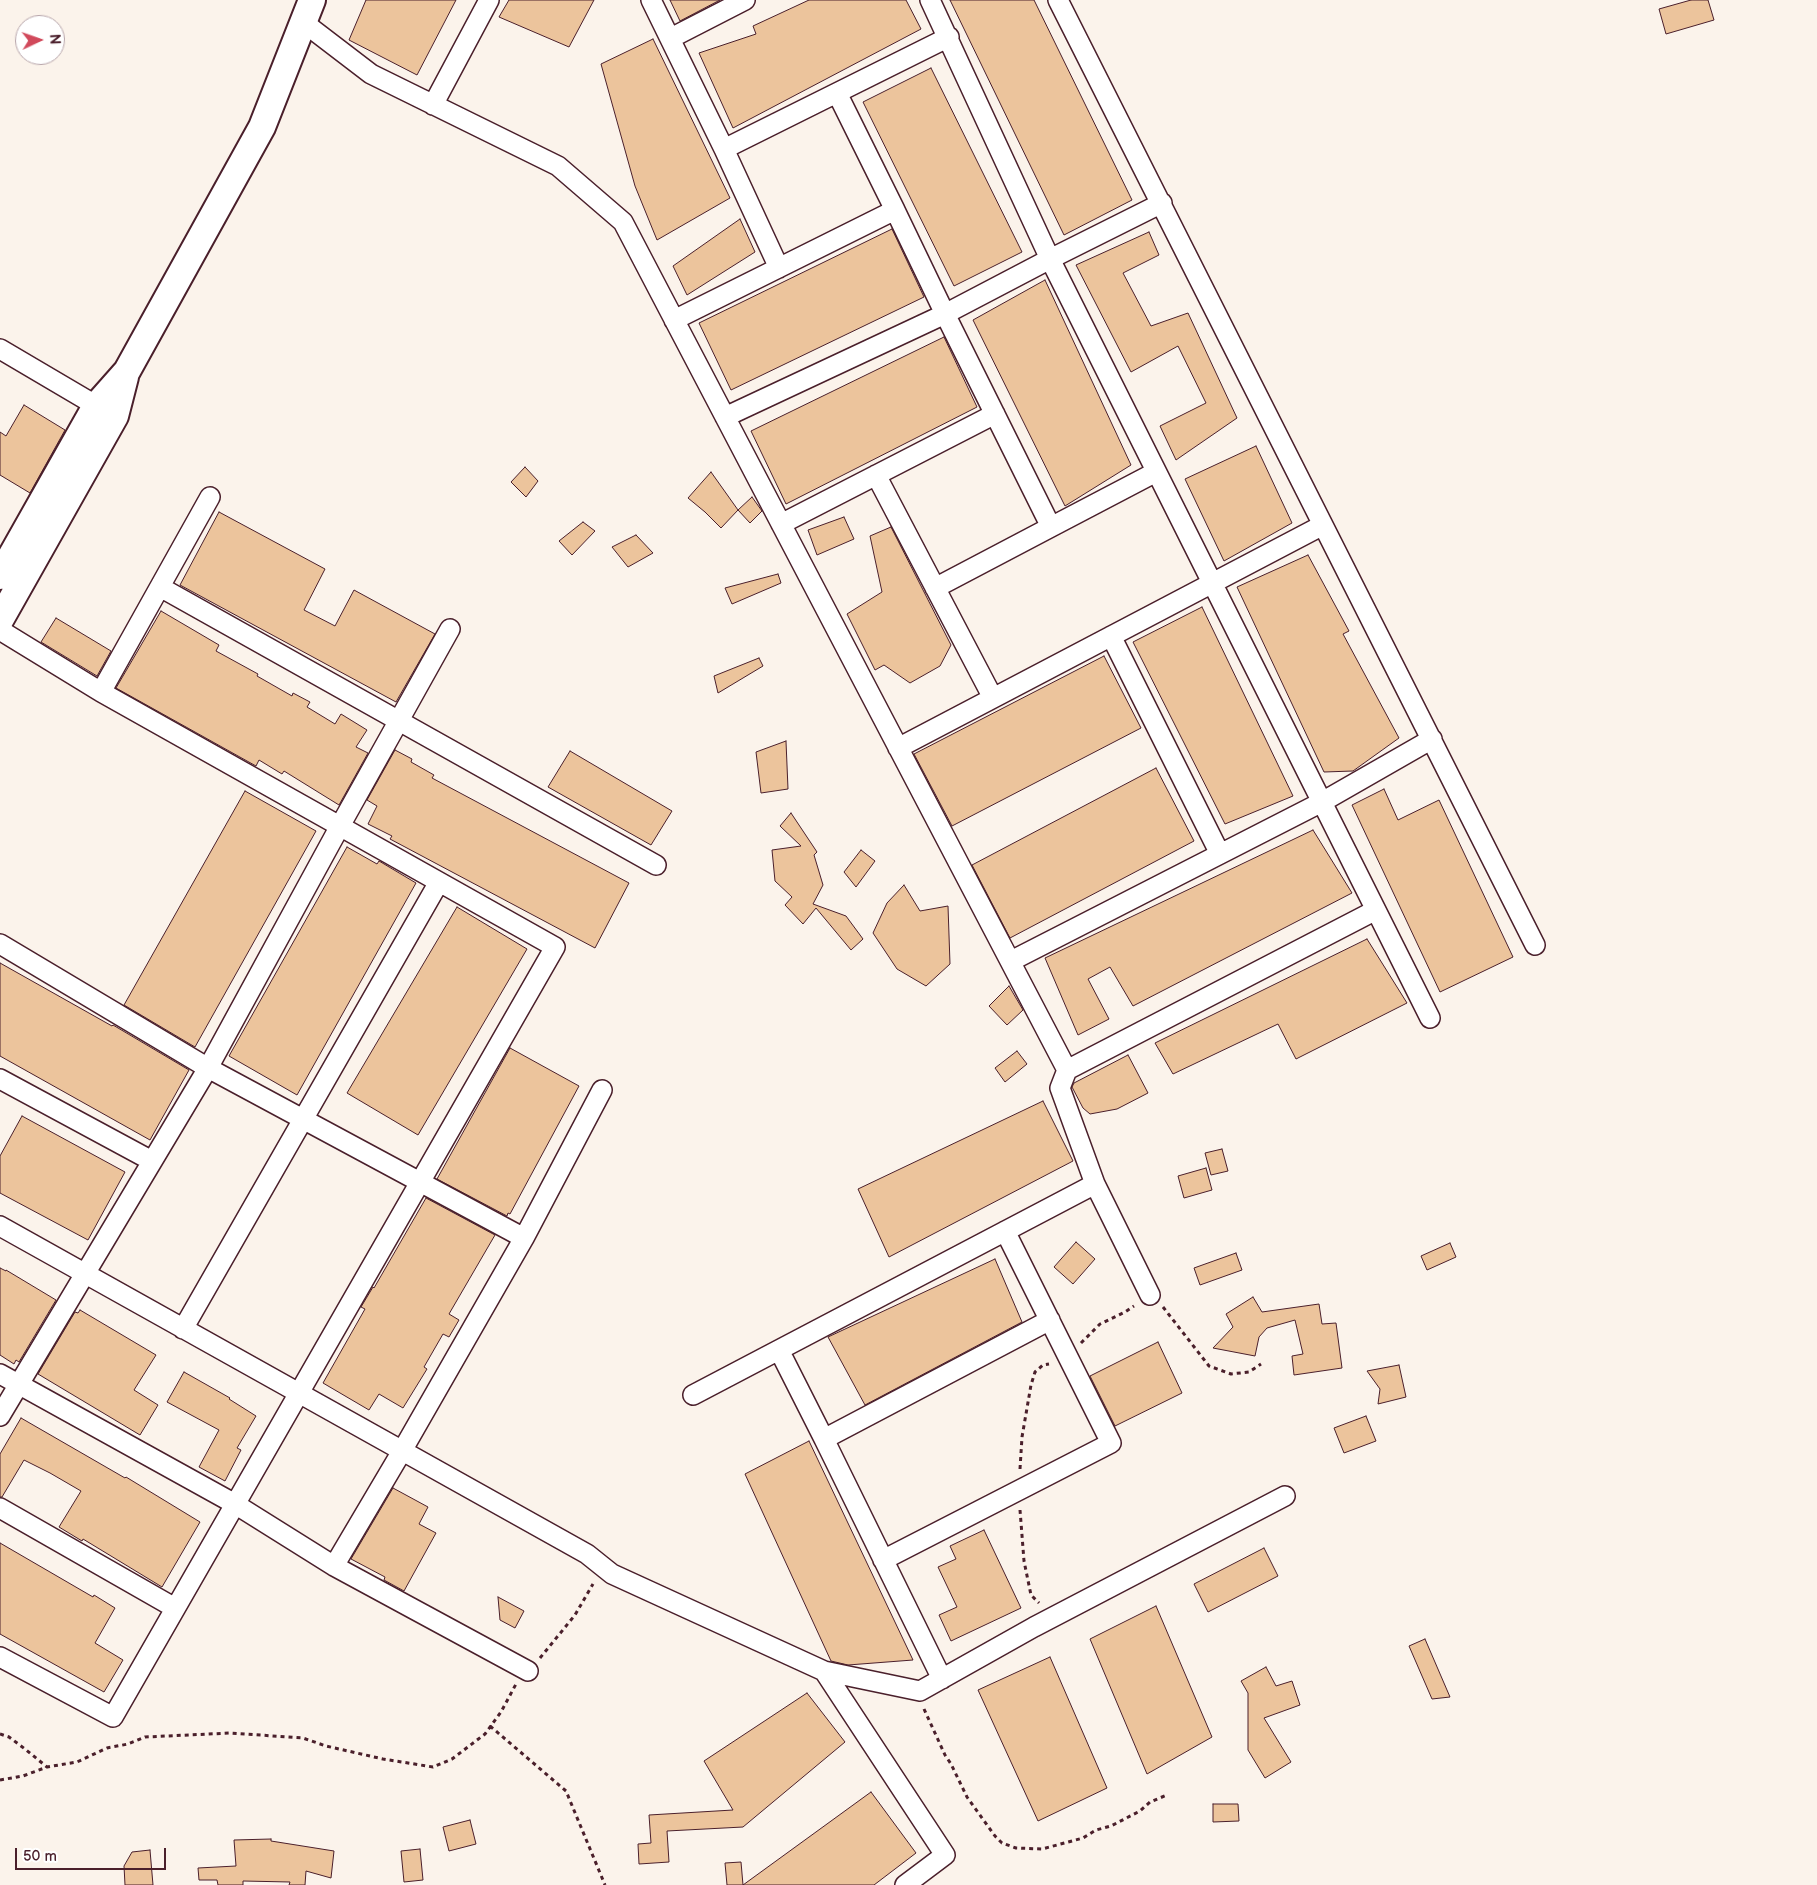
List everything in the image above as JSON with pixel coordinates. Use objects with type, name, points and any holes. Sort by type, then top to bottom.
[{"type":"street","points":[[433,105],[489,0]]},
{"type":"street","points":[[651,0],[671,38],[779,268]]},
{"type":"street","points":[[671,38],[745,0]]},
{"type":"street","points":[[930,0],[1050,259],[1430,1018]]},
{"type":"street","points":[[1058,0],[1535,945]]},
{"type":"street","points":[[0,620],[105,411],[262,127],[308,11],[371,74],[558,166],[623,222],[1067,1070]]},
{"type":"street","points":[[724,149],[949,38]]},
{"type":"street","points":[[837,93],[1051,527]]},
{"type":"street","points":[[726,418],[945,314],[1162,203]]},
{"type":"street","points":[[674,320],[895,210]]},
{"type":"street","points":[[0,349],[105,411]]},
{"type":"street","points":[[0,576],[105,411]]},
{"type":"street","points":[[781,524],[995,414]]},
{"type":"street","points":[[935,588],[1156,472]]},
{"type":"street","points":[[876,475],[993,698]]},
{"type":"street","points":[[101,692],[210,497]]},
{"type":"street","points":[[898,748],[1323,525]]},
{"type":"street","points":[[160,587],[656,864]]},
{"type":"street","points":[[0,1416],[208,1068],[450,629]]},
{"type":"street","points":[[0,630],[101,692],[555,948],[113,1717],[0,1657]]},
{"type":"street","points":[[1111,636],[1220,854]]},
{"type":"street","points":[[1011,961],[1322,802],[1432,740]]},
{"type":"street","points":[[183,1329],[439,882]]},
{"type":"street","points":[[1150,1295],[1095,1184],[1060,1088],[1067,1070],[1376,910]]},
{"type":"street","points":[[0,944],[208,1068],[524,1238]]},
{"type":"street","points":[[0,1079],[152,1161]]},
{"type":"street","points":[[334,1566],[524,1238],[602,1090]]},
{"type":"street","points":[[693,1395],[1095,1184]]},
{"type":"street","points":[[0,1226],[587,1554],[612,1574],[824,1671],[920,1691],[1042,1623],[1285,1496]]},
{"type":"street","points":[[884,1560],[1111,1443],[1005,1231]]},
{"type":"street","points":[[824,1439],[1050,1320]]},
{"type":"street","points":[[779,1350],[942,1679]]},
{"type":"street","points":[[0,1374],[235,1504],[334,1566],[528,1671]]},
{"type":"street","points":[[0,1508],[175,1608]]},
{"type":"street","points":[[824,1671],[945,1855],[905,1885]]},
{"type":"path","points":[[0,1780],[23,1776],[48,1767],[77,1762],[107,1748],[128,1744],[145,1737],[230,1733],[303,1738],[326,1746],[433,1767],[452,1758],[485,1734],[501,1712],[517,1682],[575,1615],[593,1584],[612,1574]]},
{"type":"path","points":[[920,1691],[923,1705],[945,1755],[960,1783],[995,1836],[1002,1843],[1025,1850],[1042,1849],[1083,1838],[1096,1830],[1111,1826],[1140,1811],[1150,1802],[1167,1795]]},
{"type":"path","points":[[490,1726],[566,1791],[605,1885]]},
{"type":"path","points":[[0,1734],[9,1737],[48,1767]]},
{"type":"building","points":[[366,0],[456,0],[417,75],[349,40]]},
{"type":"building","points":[[509,0],[594,0],[569,47],[499,17]]},
{"type":"building","points":[[670,0],[720,0],[680,21]]},
{"type":"building","points":[[809,0],[906,0],[921,29],[733,128],[699,53],[756,34],[753,26]]},
{"type":"building","points":[[950,0],[1034,0],[1132,200],[1064,235]]},
{"type":"building","points":[[1691,0],[1708,0],[1714,20],[1666,34],[1659,9]]},
{"type":"building","points":[[653,39],[730,198],[657,240],[635,186],[601,64]]},
{"type":"building","points":[[931,68],[1022,252],[954,286],[863,102]]},
{"type":"building","points":[[740,219],[755,252],[687,295],[673,266]]},
{"type":"building","points":[[892,229],[924,297],[731,390],[699,323]]},
{"type":"building","points":[[1149,232],[1159,255],[1123,273],[1151,326],[1188,313],[1237,418],[1176,460],[1160,426],[1206,403],[1178,346],[1131,372],[1076,265]]},
{"type":"building","points":[[1045,280],[1131,465],[1065,506],[973,320]]},
{"type":"building","points":[[944,337],[977,407],[786,504],[751,431]]},
{"type":"building","points":[[24,405],[65,430],[30,493],[0,475],[0,432],[6,436]]},
{"type":"building","points":[[1256,446],[1292,523],[1224,561],[1185,479]]},
{"type":"building","points":[[525,467],[538,481],[526,497],[511,482]]},
{"type":"building","points":[[711,472],[738,510],[721,528],[688,498]]},
{"type":"building","points":[[752,497],[762,511],[750,523],[738,510]]},
{"type":"building","points":[[219,512],[325,569],[304,610],[335,626],[354,590],[435,634],[396,702],[180,585]]},
{"type":"building","points":[[844,517],[854,539],[817,555],[808,530]]},
{"type":"building","points":[[583,522],[595,531],[572,555],[559,541]]},
{"type":"building","points":[[891,527],[951,645],[940,666],[910,683],[884,665],[875,670],[847,614],[882,592],[870,536]]},
{"type":"building","points":[[636,535],[653,553],[628,567],[612,547]]},
{"type":"building","points":[[1308,555],[1349,631],[1343,634],[1399,738],[1353,771],[1324,772],[1237,587]]},
{"type":"building","points":[[778,574],[781,583],[732,604],[725,588]]},
{"type":"building","points":[[1202,607],[1293,796],[1225,824],[1133,642]]},
{"type":"building","points":[[161,611],[219,645],[216,651],[258,674],[257,676],[292,696],[293,693],[310,702],[307,707],[335,724],[341,714],[367,730],[356,747],[368,753],[339,805],[284,771],[282,774],[259,760],[256,766],[116,688]]},
{"type":"building","points":[[56,618],[111,651],[97,676],[41,642]]},
{"type":"building","points":[[1104,656],[1141,728],[952,826],[914,754]]},
{"type":"building","points":[[759,658],[763,666],[718,693],[714,676]]},
{"type":"building","points":[[786,741],[788,789],[761,793],[756,752]]},
{"type":"building","points":[[395,750],[412,759],[411,762],[434,775],[432,778],[629,883],[595,948],[390,839],[392,836],[368,824],[377,806],[367,800]]},
{"type":"building","points":[[570,751],[672,811],[651,845],[548,787]]},
{"type":"building","points":[[1156,768],[1194,841],[1010,938],[972,865]]},
{"type":"building","points":[[1384,789],[1398,820],[1439,800],[1513,957],[1440,992],[1352,805]]},
{"type":"building","points":[[245,791],[316,831],[195,1047],[124,1005]]},
{"type":"building","points":[[791,813],[817,852],[814,855],[823,885],[813,904],[846,916],[863,939],[851,950],[816,908],[803,924],[785,905],[792,897],[775,881],[772,850],[801,846],[780,826]]},
{"type":"building","points":[[1313,830],[1352,893],[1133,1006],[1110,967],[1088,979],[1109,1019],[1078,1035],[1045,958]]},
{"type":"building","points":[[347,847],[377,864],[379,861],[416,883],[297,1095],[229,1056]]},
{"type":"building","points":[[861,850],[875,861],[856,887],[844,872]]},
{"type":"building","points":[[904,885],[920,911],[948,906],[950,964],[926,986],[897,969],[873,933],[887,903]]},
{"type":"building","points":[[457,907],[527,949],[418,1135],[347,1093]]},
{"type":"building","points":[[1367,939],[1407,1003],[1296,1059],[1278,1024],[1173,1074],[1155,1043]]},
{"type":"building","points":[[0,963],[113,1025],[189,1070],[150,1140],[0,1056]]},
{"type":"building","points":[[1009,986],[1023,1010],[1007,1025],[989,1006]]},
{"type":"building","points":[[510,1048],[579,1086],[510,1214],[508,1213],[507,1216],[437,1179]]},
{"type":"building","points":[[1017,1051],[1027,1064],[1005,1082],[995,1068]]},
{"type":"building","points":[[1128,1055],[1148,1093],[1117,1109],[1090,1114],[1083,1108],[1072,1087],[1074,1083]]},
{"type":"building","points":[[1043,1101],[1073,1161],[889,1257],[858,1189]]},
{"type":"building","points":[[22,1116],[125,1172],[88,1240],[0,1193],[0,1156]]},
{"type":"building","points":[[1222,1149],[1228,1171],[1211,1175],[1205,1153]]},
{"type":"building","points":[[1206,1168],[1212,1190],[1184,1198],[1178,1176]]},
{"type":"building","points":[[426,1198],[495,1235],[449,1314],[459,1320],[449,1337],[443,1334],[424,1367],[427,1369],[403,1408],[379,1394],[369,1410],[323,1383],[365,1309],[361,1307]]},
{"type":"building","points":[[1076,1242],[1095,1259],[1073,1284],[1054,1267]]},
{"type":"building","points":[[1450,1243],[1456,1257],[1427,1270],[1421,1256]]},
{"type":"building","points":[[1236,1253],[1242,1270],[1200,1285],[1194,1268]]},
{"type":"building","points":[[995,1259],[1022,1322],[865,1405],[828,1337]]},
{"type":"building","points":[[0,1268],[56,1300],[19,1362],[16,1360],[14,1364],[0,1355]]},
{"type":"building","points":[[1253,1297],[1262,1312],[1319,1304],[1322,1324],[1336,1323],[1342,1368],[1294,1375],[1292,1356],[1303,1354],[1295,1320],[1267,1328],[1259,1337],[1255,1356],[1213,1348],[1233,1327],[1226,1314]]},
{"type":"building","points":[[80,1310],[156,1355],[134,1390],[158,1405],[140,1435],[38,1374],[75,1312],[78,1313]]},
{"type":"building","points":[[1158,1342],[1182,1393],[1115,1426],[1090,1376]]},
{"type":"building","points":[[1399,1365],[1406,1397],[1378,1404],[1380,1389],[1367,1371]]},
{"type":"building","points":[[184,1372],[230,1398],[256,1416],[237,1448],[241,1450],[225,1481],[199,1467],[219,1430],[167,1402]]},
{"type":"building","points":[[1366,1416],[1376,1441],[1344,1453],[1334,1428]]},
{"type":"building","points":[[21,1418],[126,1477],[200,1522],[162,1587],[83,1539],[82,1541],[59,1527],[81,1491],[50,1473],[24,1460],[2,1497],[0,1497],[0,1454]]},
{"type":"building","points":[[809,1441],[913,1660],[848,1665],[831,1661],[745,1474]]},
{"type":"building","points":[[393,1488],[428,1507],[419,1524],[436,1533],[404,1591],[384,1580],[385,1577],[351,1559]]},
{"type":"building","points":[[984,1530],[1021,1608],[951,1641],[939,1615],[957,1607],[938,1567],[956,1559],[950,1546]]},
{"type":"building","points":[[0,1543],[115,1608],[95,1643],[123,1660],[104,1692],[0,1634]]},
{"type":"building","points":[[1264,1548],[1278,1576],[1208,1612],[1194,1584]]},
{"type":"building","points":[[498,1597],[524,1611],[515,1628],[500,1620]]},
{"type":"building","points":[[1156,1606],[1212,1737],[1147,1774],[1090,1639]]},
{"type":"building","points":[[1425,1639],[1450,1697],[1432,1699],[1409,1646]]},
{"type":"building","points":[[1050,1657],[1107,1788],[1038,1821],[978,1690]]},
{"type":"building","points":[[1266,1667],[1276,1686],[1292,1681],[1300,1705],[1264,1718],[1291,1762],[1265,1778],[1248,1750],[1248,1693],[1241,1681]]},
{"type":"building","points":[[807,1693],[845,1742],[743,1827],[667,1831],[669,1862],[639,1864],[638,1844],[651,1843],[649,1815],[733,1810],[704,1761]]},
{"type":"building","points":[[871,1792],[916,1853],[874,1885],[743,1885]]},
{"type":"building","points":[[1213,1804],[1238,1804],[1239,1821],[1213,1822]]},
{"type":"building","points":[[470,1820],[476,1844],[449,1851],[443,1827]]},
{"type":"building","points":[[271,1839],[271,1841],[334,1851],[331,1878],[306,1871],[305,1885],[289,1885],[290,1882],[243,1881],[243,1885],[218,1885],[217,1880],[199,1880],[198,1868],[236,1866],[234,1840]]},
{"type":"building","points":[[420,1849],[423,1880],[404,1882],[401,1851]]},
{"type":"building","points":[[150,1850],[153,1885],[125,1885],[124,1866],[132,1852]]},
{"type":"building","points":[[741,1862],[743,1885],[727,1885],[725,1863]]}]
